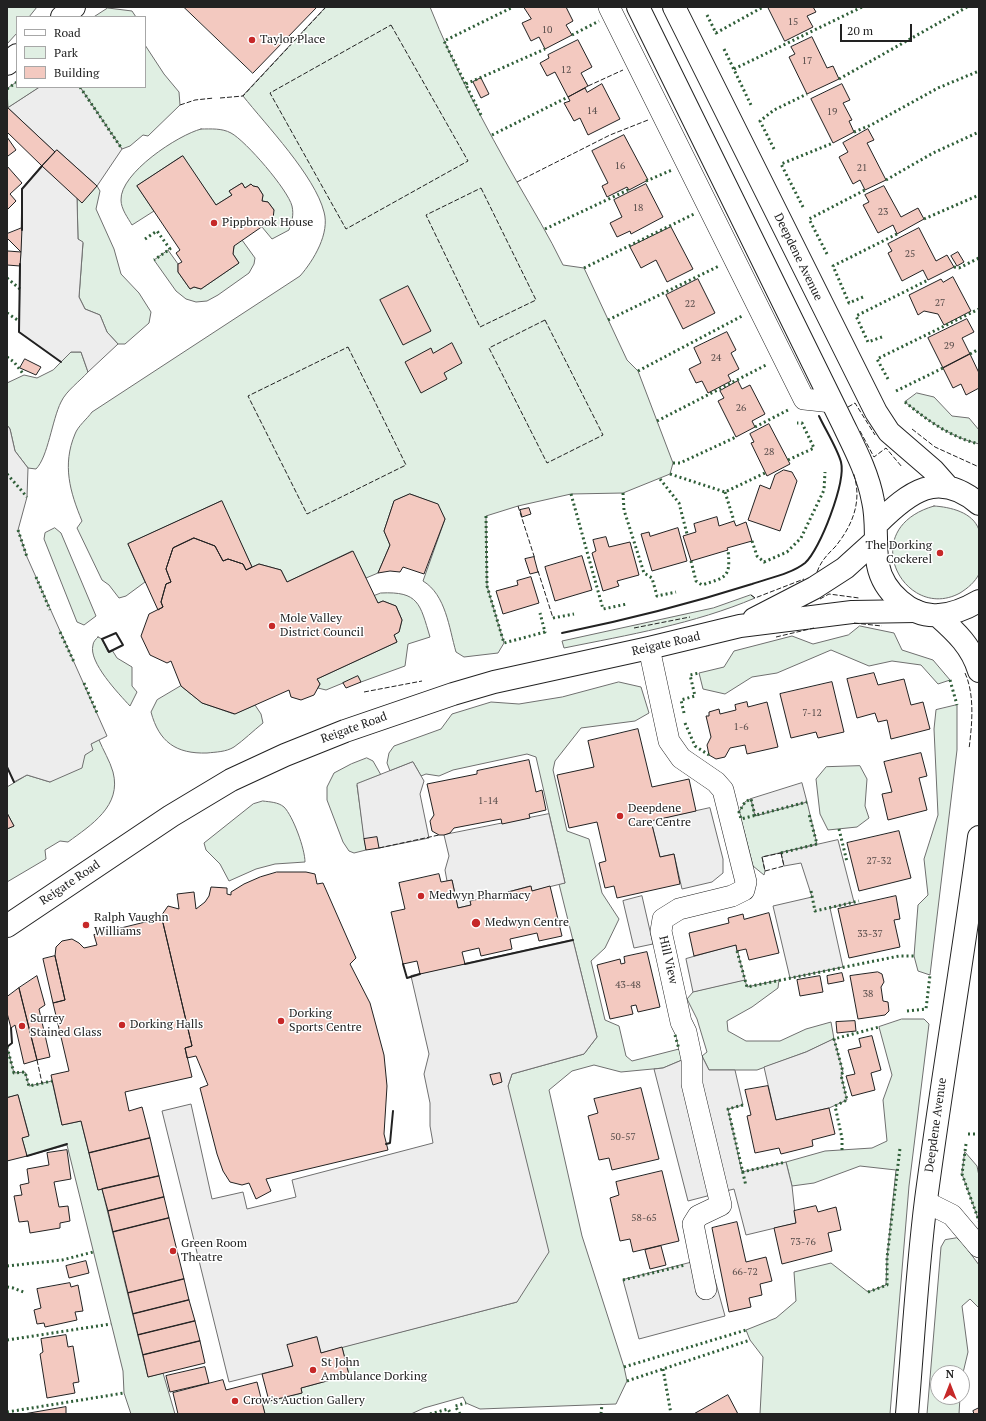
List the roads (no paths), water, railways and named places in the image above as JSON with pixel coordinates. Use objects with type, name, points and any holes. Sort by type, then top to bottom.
[{"type":"main road","points":[[63,16],[74,7]]},
{"type":"main road","points":[[638,7],[867,476],[877,532],[878,565],[884,583],[896,598],[916,611],[938,616],[964,610],[979,601]]},
{"type":"main road","name":"Deepdene Avenue","points":[[674,7],[876,412],[888,432],[933,470],[968,494]]},
{"type":"main road","points":[[7,64],[16,56]]},
{"type":"main road","name":"Reigate Road","points":[[740,626],[814,588],[845,568],[909,495],[928,487],[968,494]]},
{"type":"main road","name":"Reigate Road","points":[[7,926],[171,816],[231,780],[285,755],[344,731],[453,694],[494,682],[649,648],[740,626],[852,612],[916,611]]},
{"type":"main road","points":[[938,616],[960,636],[972,653],[979,671]]},
{"type":"main road","name":"Deepdene Avenue","points":[[908,1414],[926,1202],[942,1078],[959,982],[979,837]]},
{"type":"street","points":[[609,7],[804,399],[832,402]]},
{"type":"street","name":"Hill View","points":[[649,648],[669,741],[681,758],[716,782],[723,790],[746,882],[744,890],[732,896],[678,910],[662,919],[661,931],[681,1022],[686,1032],[692,1060],[692,1084],[720,1205],[698,1216],[693,1224],[706,1289]]},
{"type":"street","points":[[926,1202],[952,1215],[979,1247]]},
{"type":"place","name":"Taylor Place","points":[[252,40]]},
{"type":"place","name":"Pippbrook House","points":[[214,223]]},
{"type":"place","name":"The Dorking Cockerel","points":[[940,553]]},
{"type":"place","name":"Mole Valley District Council","points":[[272,626]]},
{"type":"place","name":"Deepdene Care Centre","points":[[620,816]]},
{"type":"place","name":"Medwyn Pharmacy","points":[[421,896]]},
{"type":"place","name":"Medwyn Centre","points":[[476,923]]},
{"type":"place","name":"Ralph Vaughn Williams","points":[[86,925]]},
{"type":"place","name":"Dorking Sports Centre","points":[[281,1021]]},
{"type":"place","name":"Dorking Halls","points":[[122,1025]]},
{"type":"place","name":"Surrey Stained Glass","points":[[22,1026]]},
{"type":"place","name":"Green Room Theatre","points":[[173,1251]]},
{"type":"place","name":"St John Ambulance Dorking","points":[[313,1370]]},
{"type":"place","name":"Crow's Auction Gallery","points":[[235,1401]]}]
